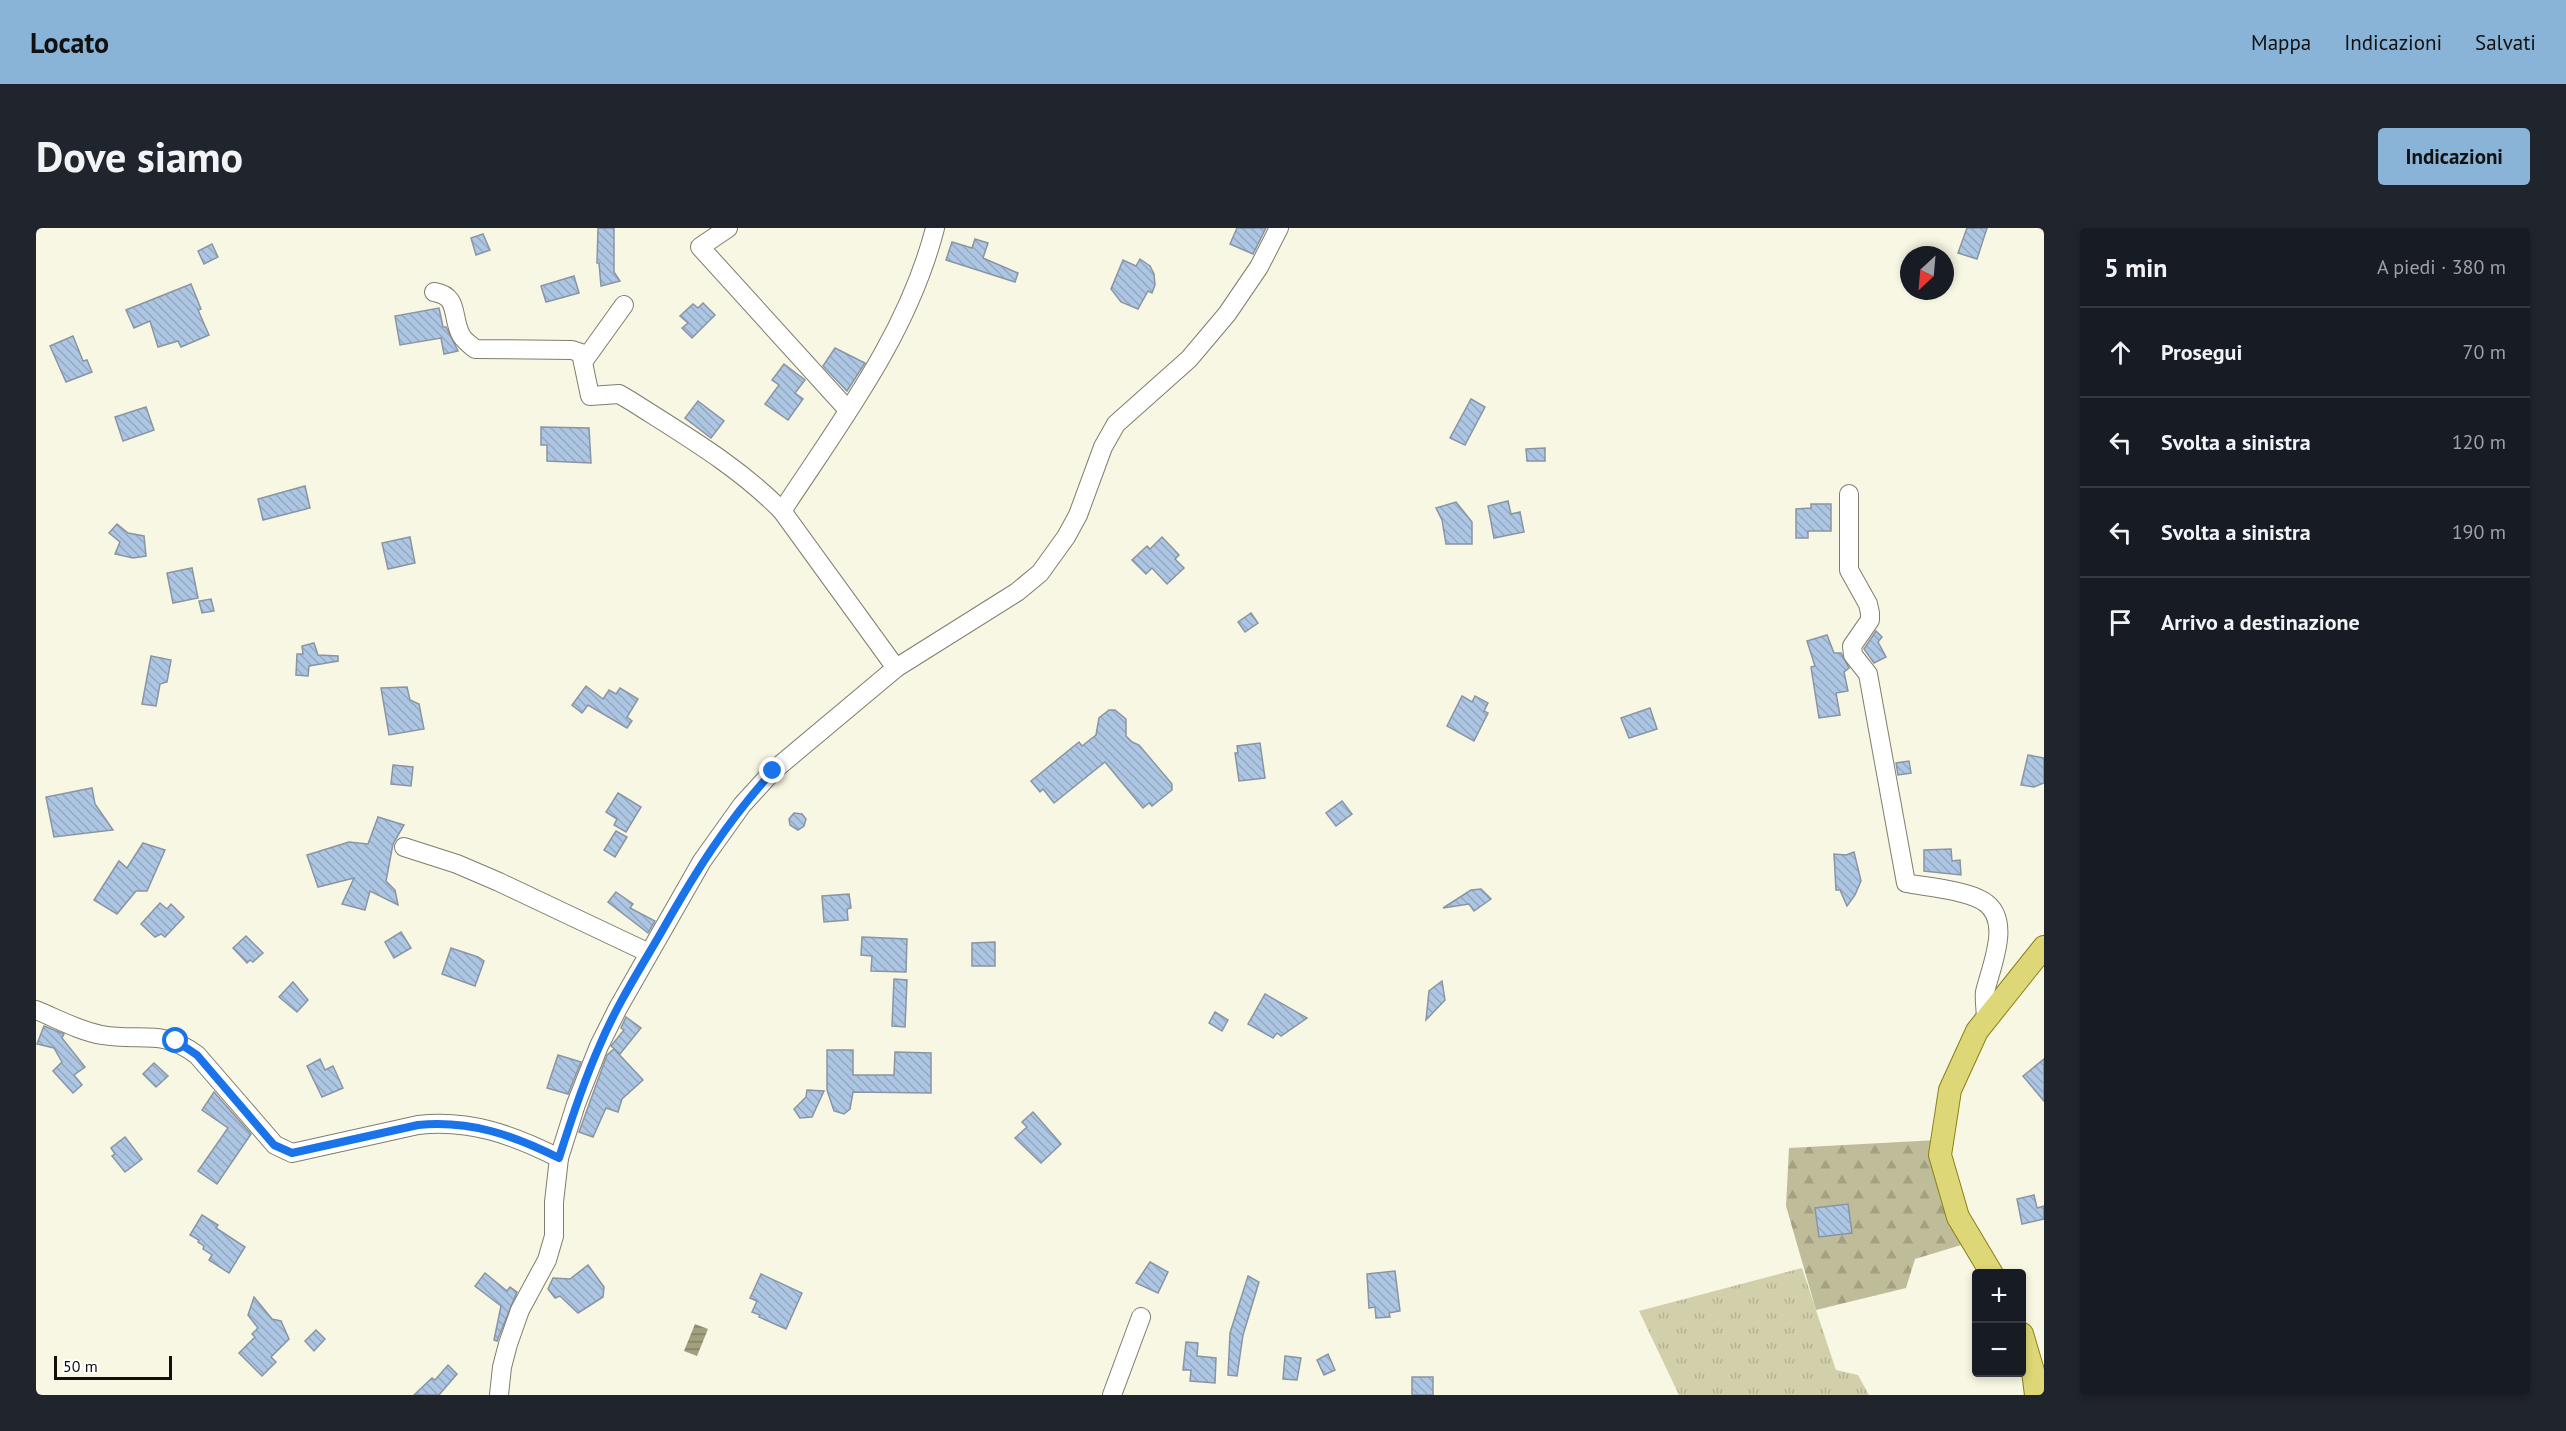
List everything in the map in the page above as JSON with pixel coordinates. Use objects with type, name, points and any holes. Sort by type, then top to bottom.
[{"type":"main road","points":[[1989,1269],[1959,1217],[1940,1155],[1950,1090],[1977,1031],[2044,947]]},
{"type":"main road","points":[[2026,1347],[2033,1371],[2036,1395]]},
{"type":"street","points":[[728,228],[700,247],[848,410]]},
{"type":"street","points":[[782,511],[873,374],[898,329],[928,256],[935,228]]},
{"type":"street","points":[[499,1395],[502,1367],[508,1344],[520,1310],[547,1260],[554,1236],[554,1202],[559,1158],[599,1046],[702,861],[742,805],[773,771],[896,668],[1017,592],[1040,573],[1066,537],[1078,515],[1103,447],[1116,424],[1189,359],[1227,314],[1259,267],[1279,228]]},
{"type":"street","points":[[434,292],[443,293],[452,302],[461,336],[475,349],[572,350],[581,353],[590,396],[619,394],[631,400],[720,458],[759,488],[782,511],[896,668]]},
{"type":"street","points":[[583,362],[624,305]]},
{"type":"street","points":[[1849,494],[1849,570],[1868,604],[1870,613],[1870,620],[1852,646],[1853,655],[1868,674],[1906,883],[1969,895],[1984,901],[1995,913],[1998,929],[1997,944],[1985,994],[1986,1020]]},
{"type":"street","points":[[404,847],[457,864],[499,882],[649,953]]},
{"type":"street","points":[[36,1010],[93,1033],[106,1036],[164,1038],[186,1047],[197,1055],[274,1145],[292,1153],[418,1125],[439,1123],[465,1124],[494,1130],[519,1138],[559,1158]]},
{"type":"street","points":[[1112,1395],[1141,1317]]},
{"type":"green space","points":[[1937,1140],[1971,1242],[1915,1259],[1906,1288],[1816,1310],[1786,1206],[1789,1148]]},
{"type":"green space","points":[[1802,1268],[1836,1370],[1858,1375],[1869,1395],[1679,1395],[1639,1311]]},
{"type":"shaded area","points":[[695,1324],[708,1329],[697,1356],[684,1351]]},
{"type":"building","points":[[598,228],[614,228],[614,272],[620,281],[601,286],[599,263],[597,263]]},
{"type":"building","points":[[1237,228],[1266,228],[1253,254],[1230,244]]},
{"type":"building","points":[[1967,228],[1987,228],[1977,259],[1958,253]]},
{"type":"building","points":[[483,234],[490,250],[476,255],[471,238]]},
{"type":"building","points":[[975,239],[988,243],[983,258],[1018,273],[1015,282],[946,260],[952,242],[972,248]]},
{"type":"building","points":[[212,244],[218,257],[204,264],[198,251]]},
{"type":"building","points":[[1140,259],[1150,266],[1154,274],[1155,285],[1152,293],[1148,291],[1138,309],[1121,302],[1111,289],[1123,260],[1136,266]]},
{"type":"building","points":[[574,276],[579,293],[546,302],[541,286]]},
{"type":"building","points":[[191,284],[201,309],[198,310],[209,335],[181,347],[178,341],[158,347],[150,321],[134,328],[126,310]]},
{"type":"building","points":[[703,303],[715,315],[692,338],[682,328],[688,323],[680,316],[693,304],[698,308]]},
{"type":"building","points":[[439,308],[443,327],[446,327],[458,351],[444,354],[441,338],[400,345],[395,316]]},
{"type":"building","points":[[73,336],[83,361],[87,360],[92,372],[66,382],[50,346]]},
{"type":"building","points":[[835,348],[865,363],[847,391],[823,366]]},
{"type":"building","points":[[784,364],[805,380],[795,393],[803,399],[788,420],[765,404],[779,385],[772,380]]},
{"type":"building","points":[[1471,399],[1485,407],[1465,445],[1450,438]]},
{"type":"building","points":[[698,401],[724,421],[711,438],[685,418]]},
{"type":"building","points":[[146,407],[154,430],[123,441],[115,417]]},
{"type":"building","points":[[541,427],[589,428],[591,463],[547,461],[547,445],[541,445]]},
{"type":"building","points":[[1545,448],[1545,461],[1527,461],[1526,449]]},
{"type":"building","points":[[305,486],[310,508],[263,520],[258,499]]},
{"type":"building","points":[[1508,501],[1511,514],[1520,512],[1524,532],[1494,538],[1488,506]]},
{"type":"building","points":[[1456,502],[1472,522],[1472,544],[1446,544],[1442,520],[1436,508]]},
{"type":"building","points":[[1811,504],[1831,504],[1831,531],[1808,531],[1808,538],[1796,538],[1796,509],[1811,508]]},
{"type":"building","points":[[117,524],[128,533],[144,536],[146,556],[133,558],[115,554],[120,542],[109,533]]},
{"type":"building","points":[[410,537],[415,563],[388,569],[382,543]]},
{"type":"building","points":[[1162,537],[1179,555],[1175,559],[1184,568],[1167,584],[1152,568],[1146,574],[1132,560],[1147,546],[1150,549]]},
{"type":"building","points":[[192,568],[198,598],[173,603],[167,573]]},
{"type":"building","points":[[211,599],[214,611],[202,613],[199,601]]},
{"type":"building","points":[[1251,613],[1258,623],[1245,632],[1238,622]]},
{"type":"building","points":[[1876,631],[1882,637],[1878,642],[1886,657],[1874,663],[1864,649]]},
{"type":"building","points":[[1827,635],[1834,653],[1841,653],[1849,668],[1844,672],[1848,691],[1836,693],[1840,715],[1819,718],[1811,667],[1815,666],[1807,641]]},
{"type":"building","points":[[314,643],[318,655],[338,656],[338,661],[309,666],[308,676],[296,675],[297,654],[303,654],[302,646]]},
{"type":"building","points":[[151,656],[171,660],[167,682],[160,684],[156,706],[142,704]]},
{"type":"building","points":[[586,686],[603,699],[609,690],[616,694],[620,688],[638,699],[627,717],[632,721],[627,728],[588,705],[582,713],[572,705]]},
{"type":"building","points":[[407,687],[410,700],[419,704],[424,729],[389,735],[381,688]]},
{"type":"building","points":[[1462,696],[1472,702],[1475,696],[1488,703],[1484,711],[1488,713],[1474,741],[1447,726]]},
{"type":"building","points":[[1650,708],[1657,729],[1629,738],[1621,718]]},
{"type":"building","points":[[1109,710],[1115,710],[1126,719],[1126,736],[1139,745],[1172,784],[1172,790],[1152,806],[1149,803],[1143,808],[1105,762],[1054,803],[1043,789],[1040,792],[1031,781],[1079,742],[1082,746],[1096,735],[1099,718]]},
{"type":"building","points":[[1260,743],[1265,778],[1239,781],[1235,753],[1238,753],[1237,746]]},
{"type":"building","points":[[2028,755],[2044,758],[2044,783],[2034,787],[2021,785]]},
{"type":"building","points":[[1909,761],[1911,773],[1898,775],[1896,763]]},
{"type":"building","points":[[393,765],[413,767],[411,786],[391,784]]},
{"type":"building","points":[[92,788],[95,804],[113,830],[54,837],[46,797]]},
{"type":"building","points":[[618,793],[641,807],[626,832],[614,825],[617,819],[606,812]]},
{"type":"building","points":[[1342,801],[1352,814],[1336,826],[1326,813]]},
{"type":"building","points":[[794,813],[802,814],[806,819],[804,826],[798,830],[790,825],[789,819]]},
{"type":"building","points":[[378,817],[404,825],[393,844],[386,881],[395,890],[398,905],[370,891],[365,910],[342,904],[354,878],[318,887],[307,855],[349,842],[368,844]]},
{"type":"building","points":[[616,831],[627,837],[615,857],[604,850]]},
{"type":"building","points":[[143,843],[165,850],[147,891],[136,891],[117,914],[94,900],[119,861],[127,868]]},
{"type":"building","points":[[1951,849],[1952,861],[1960,860],[1961,875],[1924,871],[1924,850]]},
{"type":"building","points":[[1854,852],[1861,881],[1847,906],[1840,890],[1836,890],[1834,854],[1846,855]]},
{"type":"building","points":[[1481,889],[1491,899],[1474,911],[1469,904],[1443,908],[1471,890]]},
{"type":"building","points":[[616,892],[633,904],[630,908],[655,921],[648,933],[608,902]]},
{"type":"building","points":[[849,894],[851,908],[847,909],[848,920],[824,922],[822,896]]},
{"type":"building","points":[[160,903],[167,909],[171,904],[184,917],[165,937],[161,934],[155,937],[141,924]]},
{"type":"building","points":[[401,932],[411,948],[394,958],[385,942]]},
{"type":"building","points":[[246,936],[263,953],[253,962],[250,960],[247,963],[233,948]]},
{"type":"building","points":[[862,937],[907,939],[906,972],[871,971],[872,956],[861,955]]},
{"type":"building","points":[[995,942],[995,966],[972,966],[972,943]]},
{"type":"building","points":[[451,948],[484,961],[475,986],[442,974]]},
{"type":"building","points":[[894,979],[907,980],[905,1027],[892,1026]]},
{"type":"building","points":[[1442,981],[1445,1000],[1426,1020],[1429,991]]},
{"type":"building","points":[[293,982],[308,1000],[297,1012],[279,997]]},
{"type":"building","points":[[1265,994],[1307,1018],[1281,1036],[1277,1033],[1273,1038],[1248,1024]]},
{"type":"building","points":[[1215,1012],[1228,1020],[1222,1031],[1209,1023]]},
{"type":"building","points":[[626,1017],[641,1028],[620,1054],[611,1046],[624,1030],[621,1028]]},
{"type":"building","points":[[44,1026],[64,1034],[62,1038],[85,1067],[74,1075],[82,1085],[73,1093],[53,1071],[62,1062],[54,1048],[37,1044]]},
{"type":"building","points":[[614,1049],[643,1080],[622,1099],[618,1112],[606,1108],[593,1137],[579,1132],[607,1055]]},
{"type":"building","points":[[827,1050],[853,1050],[853,1075],[894,1075],[895,1052],[931,1053],[931,1093],[853,1092],[850,1109],[844,1114],[834,1111],[827,1090]]},
{"type":"building","points":[[558,1055],[581,1062],[568,1094],[547,1088]]},
{"type":"building","points":[[320,1059],[325,1070],[333,1066],[343,1088],[322,1097],[307,1066]]},
{"type":"building","points":[[2044,1059],[2044,1101],[2023,1076]]},
{"type":"building","points":[[154,1063],[168,1076],[156,1087],[143,1074]]},
{"type":"building","points":[[807,1090],[824,1091],[812,1117],[800,1118],[794,1109],[806,1097]]},
{"type":"building","points":[[214,1092],[251,1134],[217,1184],[198,1171],[228,1128],[202,1110]]},
{"type":"building","points":[[1033,1112],[1061,1144],[1041,1163],[1015,1138],[1027,1127],[1022,1122]]},
{"type":"building","points":[[125,1137],[142,1159],[125,1172],[112,1156],[115,1154],[111,1148]]},
{"type":"building","points":[[2034,1195],[2037,1208],[2044,1206],[2044,1219],[2022,1224],[2017,1199]]},
{"type":"building","points":[[1848,1204],[1852,1233],[1819,1237],[1815,1208]]},
{"type":"building","points":[[202,1215],[218,1225],[216,1228],[245,1247],[229,1273],[209,1260],[212,1255],[203,1249],[204,1246],[198,1242],[199,1240],[190,1235]]},
{"type":"building","points":[[1150,1262],[1168,1272],[1158,1293],[1136,1283]]},
{"type":"building","points":[[588,1265],[604,1287],[603,1297],[578,1313],[560,1296],[555,1298],[548,1289],[553,1278],[570,1279]]},
{"type":"building","points":[[1395,1271],[1400,1311],[1389,1313],[1390,1317],[1376,1318],[1375,1307],[1369,1308],[1367,1274]]},
{"type":"building","points":[[485,1273],[507,1291],[510,1287],[517,1292],[497,1341],[494,1340],[501,1306],[475,1286]]},
{"type":"building","points":[[761,1274],[802,1293],[786,1329],[752,1312],[757,1301],[750,1298]]},
{"type":"building","points":[[1248,1276],[1259,1282],[1243,1335],[1237,1376],[1228,1375],[1230,1333]]},
{"type":"building","points":[[254,1297],[272,1319],[281,1321],[289,1339],[271,1357],[276,1362],[262,1376],[239,1353],[255,1337],[252,1334],[258,1328],[248,1315]]},
{"type":"building","points":[[316,1330],[325,1339],[314,1351],[305,1341]]},
{"type":"building","points":[[1186,1342],[1198,1343],[1197,1356],[1216,1358],[1215,1383],[1190,1381],[1191,1370],[1183,1370]]},
{"type":"building","points":[[1328,1354],[1335,1370],[1324,1375],[1317,1360]]},
{"type":"building","points":[[1285,1356],[1301,1358],[1297,1380],[1283,1379]]},
{"type":"building","points":[[448,1365],[457,1374],[439,1395],[414,1395],[432,1378],[435,1380]]},
{"type":"building","points":[[1412,1377],[1433,1377],[1433,1395],[1412,1395]]},
{"type":"route","points":[[176,1041],[197,1055],[274,1145],[292,1153],[303,1153],[418,1125],[439,1123],[465,1124],[494,1130],[519,1138],[559,1158],[576,1104],[599,1046],[618,1008],[702,861],[742,805],[773,771]]}]
